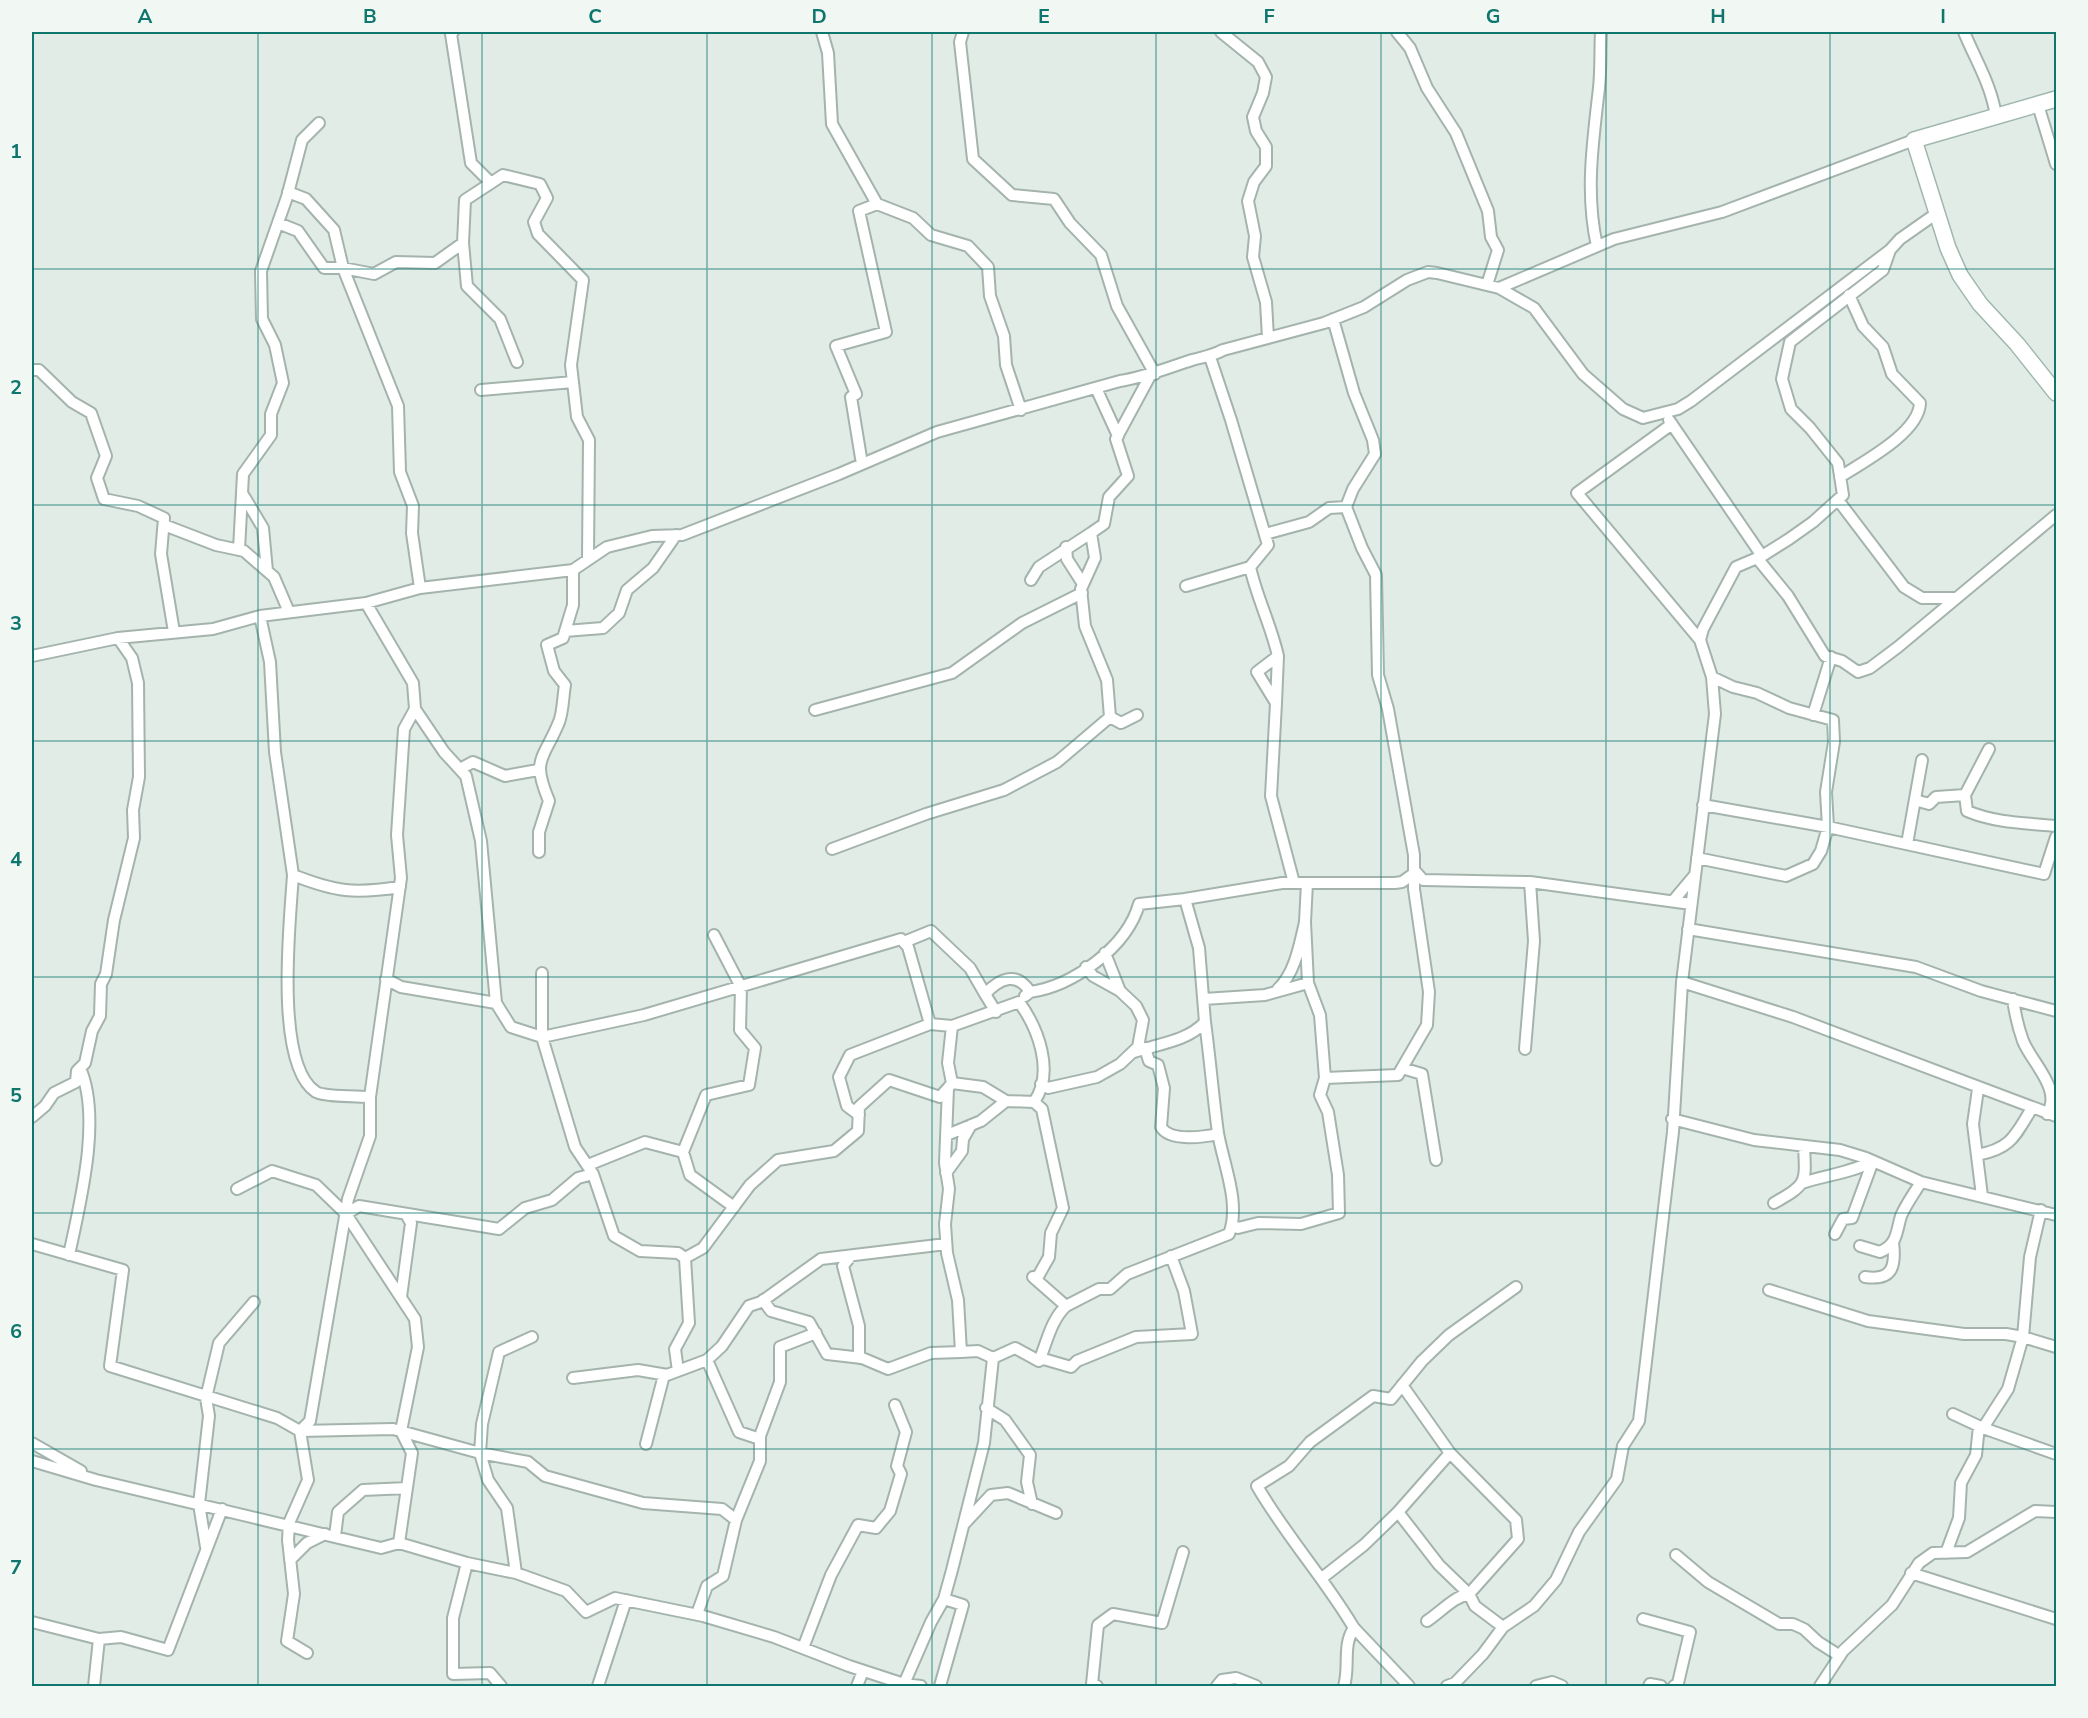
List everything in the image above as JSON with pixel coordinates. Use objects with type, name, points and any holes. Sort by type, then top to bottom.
[{"type":"street","points":[[453,32],[451,34],[471,164],[491,183]]},
{"type":"street","points":[[822,32],[828,52],[832,124],[877,204],[913,218],[931,235],[968,246],[988,267],[990,296],[1005,336],[1006,365],[1021,410]]},
{"type":"street","points":[[963,32],[960,42],[973,159],[1012,195],[1054,199],[1070,223],[1101,255],[1117,306],[1153,375]]},
{"type":"street","points":[[1221,32],[1258,62],[1266,77],[1263,93],[1253,117],[1256,131],[1266,147],[1266,166],[1254,182],[1248,201],[1255,236],[1253,257],[1266,302],[1269,338]]},
{"type":"street","points":[[1396,32],[1410,48],[1426,88],[1456,133],[1488,211],[1491,237],[1498,250],[1487,285]]},
{"type":"street","points":[[1597,246],[1591,218],[1590,149],[1599,85],[1601,32]]},
{"type":"street","points":[[1964,32],[1984,70],[1993,95],[1996,116]]},
{"type":"street","points":[[1499,288],[1614,238],[1722,213],[1914,140],[2056,99]]},
{"type":"street","points":[[2037,105],[2056,164]]},
{"type":"street","points":[[239,550],[243,474],[271,435],[271,414],[283,383],[275,345],[262,319],[261,271],[288,192],[302,140],[319,123]]},
{"type":"street","points":[[1914,140],[1960,275],[1980,304],[2017,344],[2056,393]]},
{"type":"street","points":[[518,362],[500,318],[467,286],[463,243],[465,200],[503,176],[540,184],[547,198],[534,222],[538,234],[583,280],[571,365],[577,417],[589,440],[588,559]]},
{"type":"street","points":[[288,192],[306,199],[334,230],[343,268],[398,406],[400,472],[413,506],[412,533],[420,588]]},
{"type":"street","points":[[862,464],[851,397],[856,394],[836,345],[886,332],[859,211],[877,204]]},
{"type":"street","points":[[32,656],[118,638],[213,629],[260,616],[366,603],[420,588],[573,570],[607,547],[652,536],[676,535],[862,464],[937,432],[1096,388],[1153,375],[1196,359],[1210,357],[1222,350],[1333,319],[1364,307],[1407,280],[1428,272],[1499,288],[1534,308],[1583,374],[1623,409],[1643,418],[1665,414],[1691,401],[1890,250],[1900,239],[1937,213]]},
{"type":"street","points":[[278,223],[298,231],[324,268],[343,268],[374,274],[396,262],[435,262],[463,243]]},
{"type":"street","points":[[1700,640],[1703,629],[1736,567],[1760,557],[1814,522],[1843,495],[1838,463],[1810,428],[1791,409],[1782,379],[1790,342],[1883,270],[1890,250]]},
{"type":"street","points":[[1840,477],[1899,438],[1920,414],[1920,403],[1893,374],[1883,347],[1863,326],[1849,295]]},
{"type":"street","points":[[1324,1078],[1398,1075],[1427,1025],[1429,992],[1414,889],[1416,872],[1388,709],[1378,675],[1376,575],[1362,548],[1346,507],[1353,489],[1375,454],[1373,440],[1354,393],[1333,319]]},
{"type":"street","points":[[1186,586],[1250,567],[1268,545],[1232,420],[1210,357]]},
{"type":"street","points":[[32,370],[39,370],[72,402],[91,412],[106,456],[97,478],[104,499],[138,506],[164,518],[161,554],[174,632]]},
{"type":"street","points":[[1118,436],[1153,375]]},
{"type":"street","points":[[480,390],[573,382]]},
{"type":"street","points":[[1031,580],[1039,567],[1104,524],[1109,497],[1128,476],[1118,436],[1096,388]]},
{"type":"street","points":[[1665,414],[1788,596],[1825,656],[1842,661],[1858,672],[1870,668],[2056,515]]},
{"type":"street","points":[[1453,1685],[1483,1654],[1503,1627],[1534,1606],[1556,1580],[1579,1532],[1617,1479],[1623,1446],[1639,1421],[1639,1403],[1651,1335],[1672,1119],[1682,982],[1715,714],[1712,677],[1700,640],[1577,493],[1672,424]]},
{"type":"street","points":[[242,493],[263,528],[267,571]]},
{"type":"street","points":[[1838,500],[1904,587],[1922,598],[1956,598]]},
{"type":"street","points":[[1265,534],[1309,522],[1329,508],[1346,507]]},
{"type":"street","points":[[164,525],[239,550],[274,578],[289,612]]},
{"type":"street","points":[[1091,533],[1095,558],[1083,589],[1085,626],[1107,680],[1110,717]]},
{"type":"street","points":[[565,631],[603,628],[619,613],[627,590],[653,568],[676,535]]},
{"type":"street","points":[[1066,547],[1067,559],[1083,589]]},
{"type":"street","points":[[1250,567],[1257,596],[1268,617],[1278,656],[1271,796],[1294,883]]},
{"type":"street","points":[[539,852],[539,832],[549,801],[538,770],[560,721],[565,685],[554,671],[547,645],[563,638],[573,605],[573,570]]},
{"type":"street","points":[[815,710],[952,673],[1022,623],[1083,589]]},
{"type":"street","points":[[366,603],[413,683],[415,709],[444,752],[466,776],[481,841],[496,1003],[511,1027],[542,1037],[644,1015],[901,939],[908,947],[930,1024]]},
{"type":"street","points":[[260,616],[270,662],[275,752],[293,875],[287,993],[291,1042],[304,1080],[317,1093],[370,1097]]},
{"type":"street","points":[[32,1117],[45,1106],[54,1093],[76,1082],[80,1068],[85,1063],[92,1031],[100,1016],[101,984],[106,974],[114,920],[134,838],[133,810],[140,777],[138,683],[132,658],[118,638]]},
{"type":"street","points":[[1276,703],[1257,672],[1278,656]]},
{"type":"street","points":[[1813,715],[1831,657]]},
{"type":"street","points":[[1697,858],[1786,876],[1813,864],[1821,851],[1828,827],[1826,792],[1834,742],[1833,720],[1789,708],[1757,693],[1733,687],[1712,677]]},
{"type":"street","points":[[300,1431],[310,1421],[346,1214],[370,1136],[370,1097],[400,887],[397,835],[404,729],[415,709]]},
{"type":"street","points":[[1110,717],[1121,723],[1137,715]]},
{"type":"street","points":[[832,849],[926,814],[1004,790],[1058,762],[1110,717]]},
{"type":"street","points":[[1989,749],[1965,795],[1967,811],[1999,820],[2056,826]]},
{"type":"street","points":[[1908,844],[1922,759]]},
{"type":"street","points":[[460,769],[472,762],[505,776],[538,770]]},
{"type":"street","points":[[1915,800],[1929,804],[1936,797],[1965,795]]},
{"type":"street","points":[[1703,805],[1828,827],[2044,874],[2056,837]]},
{"type":"street","points":[[1416,872],[1423,880],[1530,882],[1691,904]]},
{"type":"street","points":[[859,1115],[847,1106],[838,1077],[850,1055],[930,1024],[952,1026],[996,1012],[1019,1002],[1030,992],[1045,990],[1086,967],[1105,953],[1125,934],[1139,904],[1294,883],[1395,883],[1402,882],[1416,872]]},
{"type":"street","points":[[293,875],[331,890],[373,891],[400,887]]},
{"type":"street","points":[[1673,901],[1695,875]]},
{"type":"street","points":[[1525,1048],[1534,942],[1530,882]]},
{"type":"street","points":[[1232,1225],[1238,1228],[1258,1224],[1301,1224],[1339,1213],[1338,1175],[1328,1112],[1320,1095],[1324,1078],[1320,1015],[1308,983],[1305,922],[1308,883]]},
{"type":"street","points":[[763,1300],[771,1311],[809,1322],[827,1354],[859,1358],[888,1369],[931,1353],[978,1351],[993,1358],[1016,1348],[1039,1361],[1051,1335],[1055,1317],[1066,1306],[1100,1289],[1110,1289],[1127,1274],[1228,1234],[1232,1225],[1230,1189],[1218,1134],[1199,948],[1185,899]]},
{"type":"street","points":[[1275,991],[1285,982],[1297,954],[1305,922]]},
{"type":"street","points":[[1688,929],[1916,967],[1982,991],[2056,1011]]},
{"type":"street","points":[[904,942],[931,931],[970,968],[996,1012]]},
{"type":"street","points":[[714,934],[741,987],[740,1029],[755,1048],[749,1085],[706,1095],[683,1152],[690,1175],[734,1207]]},
{"type":"street","points":[[1105,953],[1120,991]]},
{"type":"street","points":[[1041,1084],[1048,1088],[1097,1077],[1120,1064],[1138,1047],[1143,1020],[1136,1006],[1120,991],[1094,976],[1086,967]]},
{"type":"street","points":[[542,973],[542,1037],[575,1147],[590,1170],[614,1236],[640,1251],[678,1253],[685,1258]]},
{"type":"street","points":[[386,979],[401,987],[496,1003]]},
{"type":"street","points":[[985,994],[1005,980],[1019,979],[1030,992]]},
{"type":"street","points":[[1682,982],[1741,999],[1871,1045],[1978,1089],[2052,1115],[2049,1085],[2024,1041],[2015,1018],[2013,999]]},
{"type":"street","points":[[1204,999],[1265,995],[1308,983]]},
{"type":"street","points":[[1019,1002],[1039,1042],[1044,1059],[1041,1092],[1034,1102]]},
{"type":"street","points":[[1134,1052],[1178,1040],[1205,1022]]},
{"type":"street","points":[[952,1026],[948,1063],[950,1085],[946,1173],[949,1189],[945,1224],[946,1244],[958,1300],[961,1352]]},
{"type":"street","points":[[1145,1048],[1149,1061],[1158,1065],[1164,1088],[1161,1126],[1164,1131],[1174,1136],[1218,1134]]},
{"type":"street","points":[[69,1256],[86,1171],[88,1086],[80,1068]]},
{"type":"street","points":[[1402,1068],[1422,1074],[1437,1160]]},
{"type":"street","points":[[685,1258],[703,1248],[750,1185],[778,1160],[834,1150],[858,1131],[859,1107],[889,1080],[940,1097],[950,1085]]},
{"type":"street","points":[[950,1085],[983,1087],[1006,1101],[1034,1102],[1042,1109],[1063,1208],[1051,1233],[1048,1257],[1034,1278],[1066,1306]]},
{"type":"street","points":[[1978,1089],[1973,1114],[1982,1196]]},
{"type":"street","points":[[947,1135],[981,1121],[1006,1101]]},
{"type":"street","points":[[1977,1155],[1992,1152],[2011,1142],[2032,1108]]},
{"type":"street","points":[[1672,1119],[1754,1140],[1840,1150],[1922,1182],[2056,1215]]},
{"type":"street","points":[[946,1173],[962,1152],[963,1139],[971,1125]]},
{"type":"street","points":[[346,1214],[359,1206],[407,1216],[499,1229],[525,1208],[552,1200],[590,1170],[645,1142],[683,1152]]},
{"type":"street","points":[[1774,1203],[1802,1183],[1806,1175],[1804,1146]]},
{"type":"street","points":[[1802,1183],[1826,1175],[1856,1170],[1873,1161]]},
{"type":"street","points":[[1835,1234],[1843,1219],[1852,1218],[1873,1161]]},
{"type":"street","points":[[237,1189],[272,1171],[316,1185],[346,1214],[415,1318],[418,1347],[401,1431],[412,1452],[399,1543]]},
{"type":"street","points":[[1860,1246],[1880,1252],[1897,1238],[1901,1217],[1922,1182]]},
{"type":"street","points":[[1946,1553],[1959,1518],[1961,1483],[1976,1455],[1981,1427],[2008,1389],[2023,1337],[2030,1257],[2041,1210]]},
{"type":"street","points":[[401,1298],[411,1223],[407,1216]]},
{"type":"street","points":[[1865,1277],[1875,1278],[1888,1273],[1895,1264],[1893,1242]]},
{"type":"street","points":[[32,1244],[123,1270],[110,1366],[206,1398],[277,1418],[300,1431],[393,1429],[480,1453],[528,1462],[545,1476],[643,1503],[722,1509],[736,1520]]},
{"type":"street","points":[[573,1378],[638,1370],[664,1375],[678,1371],[706,1360],[723,1346],[749,1306],[763,1300],[821,1259],[946,1244]]},
{"type":"street","points":[[1040,1358],[1071,1367],[1077,1362],[1136,1337],[1192,1334],[1184,1291],[1171,1256]]},
{"type":"street","points":[[850,1257],[843,1266],[859,1326],[859,1358]]},
{"type":"street","points":[[678,1371],[675,1349],[689,1323],[685,1258]]},
{"type":"street","points":[[1409,1686],[1354,1629],[1322,1578],[1291,1538],[1257,1486],[1289,1466],[1310,1442],[1337,1420],[1362,1406],[1373,1396],[1391,1399],[1422,1361],[1449,1335],[1516,1287]]},
{"type":"street","points":[[1769,1290],[1868,1321],[1964,1334],[2006,1334],[2056,1347]]},
{"type":"street","points":[[206,1548],[199,1504],[209,1416],[206,1398],[219,1342],[254,1302]]},
{"type":"street","points":[[697,1614],[707,1586],[723,1576],[736,1520],[760,1461],[760,1439],[780,1382],[780,1347],[816,1333]]},
{"type":"street","points":[[516,1573],[507,1509],[488,1480],[480,1453],[482,1424],[499,1352],[532,1337]]},
{"type":"street","points":[[904,1684],[931,1622],[944,1599],[984,1443],[993,1358]]},
{"type":"street","points":[[706,1360],[739,1432],[760,1439]]},
{"type":"street","points":[[646,1444],[664,1375]]},
{"type":"street","points":[[1402,1385],[1450,1453],[1516,1520],[1518,1531],[1518,1539],[1469,1594],[1457,1597],[1444,1610],[1426,1621]]},
{"type":"street","points":[[803,1648],[831,1575],[858,1525],[876,1528],[891,1511],[901,1474],[897,1466],[906,1432],[895,1405]]},
{"type":"street","points":[[986,1408],[1005,1420],[1030,1455],[1027,1482],[1032,1503]]},
{"type":"street","points":[[1953,1414],[1981,1427],[2056,1454]]},
{"type":"street","points":[[300,1431],[308,1480],[289,1526],[294,1594],[287,1641],[307,1653]]},
{"type":"street","points":[[32,1443],[96,1480]]},
{"type":"street","points":[[1322,1578],[1364,1545],[1398,1512],[1450,1453]]},
{"type":"street","points":[[32,1461],[96,1480],[381,1548],[399,1543],[467,1563],[516,1573],[566,1591],[586,1612],[615,1598],[697,1614],[803,1648],[863,1671],[904,1684],[921,1686]]},
{"type":"street","points":[[330,1535],[338,1512],[363,1490],[407,1488]]},
{"type":"street","points":[[964,1523],[991,1495],[1008,1493],[1056,1514]]},
{"type":"street","points":[[32,1622],[99,1639],[121,1637],[168,1650],[222,1509]]},
{"type":"street","points":[[1820,1686],[1840,1656],[1865,1628],[1892,1605],[1919,1563],[1933,1553],[1967,1552],[2035,1511],[2056,1512]]},
{"type":"street","points":[[1398,1512],[1439,1565],[1469,1594],[1475,1606],[1503,1627]]},
{"type":"street","points":[[290,1560],[307,1543],[330,1535]]},
{"type":"street","points":[[1097,1686],[1092,1684],[1098,1624],[1113,1614],[1161,1623],[1183,1552]]},
{"type":"street","points":[[1676,1555],[1708,1582],[1779,1624],[1793,1624],[1804,1629],[1818,1642],[1840,1656]]},
{"type":"street","points":[[467,1563],[453,1618],[453,1674],[490,1673],[501,1686]]},
{"type":"street","points":[[1911,1573],[2056,1619]]},
{"type":"street","points":[[940,1686],[963,1605],[944,1599]]},
{"type":"street","points":[[598,1686],[626,1600]]},
{"type":"street","points":[[1643,1619],[1690,1632],[1678,1683],[1674,1686]]},
{"type":"street","points":[[1344,1686],[1348,1666],[1346,1641],[1354,1629]]},
{"type":"street","points":[[94,1686],[99,1639]]},
{"type":"street","points":[[857,1686],[863,1671]]},
{"type":"street","points":[[1217,1686],[1222,1680],[1236,1678],[1256,1686]]},
{"type":"street","points":[[1536,1686],[1552,1682],[1562,1686]]},
{"type":"street","points":[[1649,1686],[1650,1684],[1660,1686]]}]
